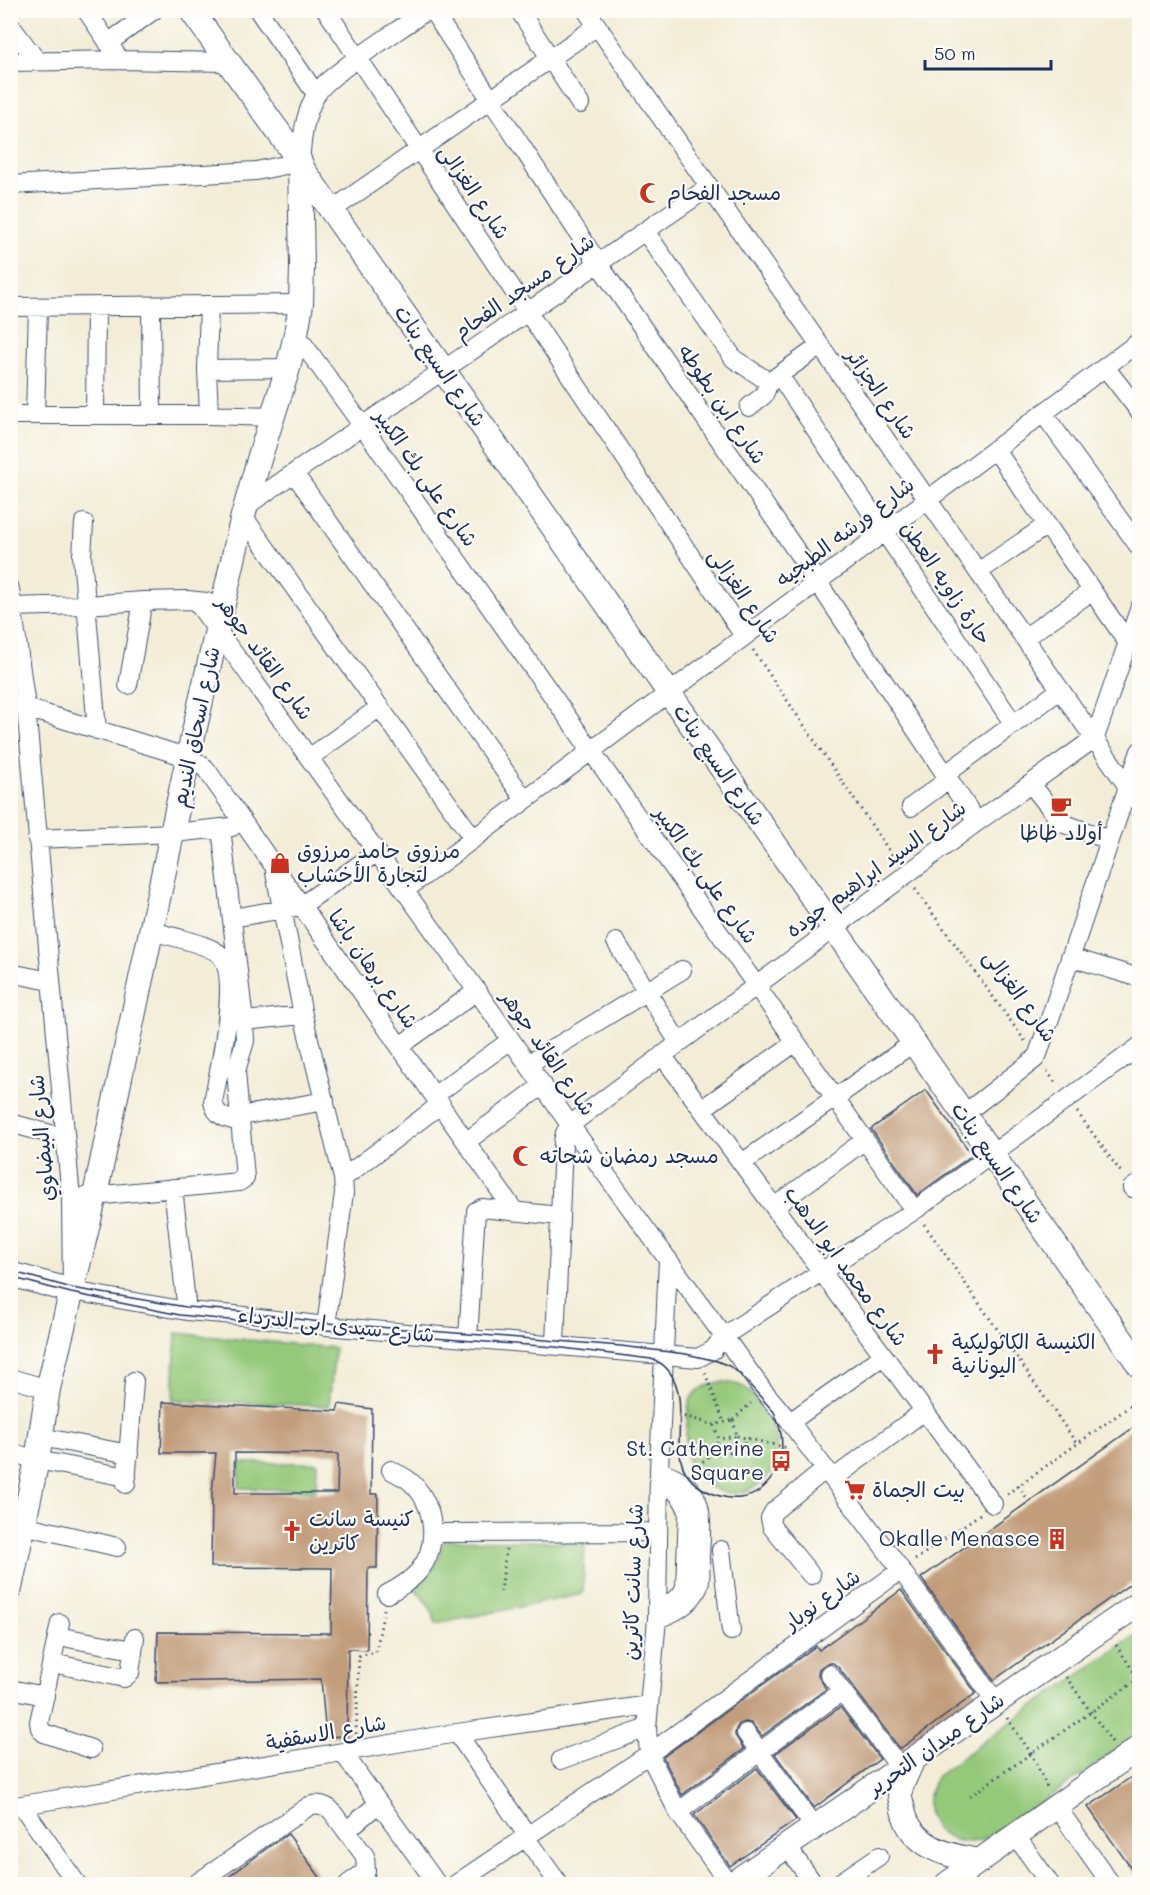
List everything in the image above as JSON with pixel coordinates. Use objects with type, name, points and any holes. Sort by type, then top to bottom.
[{"type":"main road","name":"شارع السبع بنات","points":[[191,10],[300,162],[668,693],[1140,1366]]},
{"type":"main road","name":"شارع اسحاق النديم","points":[[10,1588],[17,1538],[39,1449],[48,1389],[72,1291],[83,1197],[152,931],[188,758],[244,511],[288,368],[296,334],[301,304],[303,235],[300,162]]},
{"type":"main road","name":"شارع سيدى ابى الدرداء","points":[[10,1274],[72,1291]]},
{"type":"main road","name":"شارع ميدان التحرير","points":[[731,1884],[758,1877],[787,1847],[1140,1603]]},
{"type":"main road","points":[[947,1884],[1132,1753]]},
{"type":"main road","points":[[907,1765],[899,1793],[904,1815],[915,1834],[932,1848],[952,1857],[980,1861]]},
{"type":"street","points":[[86,10],[120,60]]},
{"type":"street","points":[[108,43],[154,10]]},
{"type":"street","points":[[258,10],[316,94]]},
{"type":"street","name":"شارع الغزالى","points":[[326,10],[744,636]]},
{"type":"street","points":[[10,185],[244,172],[300,162],[308,113],[316,94],[324,84],[357,58],[430,10]]},
{"type":"street","name":"شارع ابن بطوطه","points":[[430,10],[492,99],[598,263],[817,581],[977,822]]},
{"type":"street","name":"شارع الجزائر","points":[[586,10],[1140,804]]},
{"type":"street","points":[[521,11],[580,104]]},
{"type":"street","points":[[10,25],[38,61]]},
{"type":"street","points":[[332,210],[597,26]]},
{"type":"street","points":[[10,62],[120,60],[227,62]]},
{"type":"street","name":"شارع مسجد الفحام","points":[[244,511],[294,472],[709,187]]},
{"type":"street","name":"حارة زاويه العطن","points":[[645,231],[734,359],[774,378],[884,532],[1013,723]]},
{"type":"street","points":[[10,307],[301,304]]},
{"type":"street","points":[[209,305],[207,369],[209,415]]},
{"type":"street","points":[[151,306],[152,415]]},
{"type":"street","points":[[35,415],[38,307]]},
{"type":"street","points":[[95,415],[96,307]]},
{"type":"street","name":"شارع على بك الكبير","points":[[296,334],[914,1210]]},
{"type":"street","name":"شارع ورشه الطبجيه","points":[[405,890],[1140,341]]},
{"type":"street","points":[[749,407],[764,395],[774,378],[820,346]]},
{"type":"street","points":[[1105,367],[1140,412]]},
{"type":"street","points":[[207,369],[288,368]]},
{"type":"street","points":[[1043,413],[1140,548]]},
{"type":"street","points":[[10,415],[272,417]]},
{"type":"street","points":[[994,449],[1128,643]]},
{"type":"street","points":[[294,472],[525,800]]},
{"type":"street","points":[[244,511],[473,838]]},
{"type":"street","points":[[84,523],[82,555],[98,730]]},
{"type":"street","points":[[978,572],[1047,525]]},
{"type":"street","name":"شارع البيضاوي","points":[[10,589],[18,705],[37,839],[66,1138],[83,1197]]},
{"type":"street","points":[[1024,638],[1092,591]]},
{"type":"street","points":[[12,608],[143,601],[196,601],[223,606]]},
{"type":"street","points":[[128,684],[143,601]]},
{"type":"street","name":"شارع القائد جوهر","points":[[196,601],[405,890],[570,1125],[762,1389],[790,1422],[901,1570],[996,1702]]},
{"type":"street","points":[[1095,738],[1140,608]]},
{"type":"street","points":[[911,807],[1013,723],[1060,690]]},
{"type":"street","points":[[18,705],[188,758]]},
{"type":"street","points":[[309,758],[380,707]]},
{"type":"street","name":"شارع السيد ابراهيم جوده","points":[[570,1125],[977,822],[1095,738]]},
{"type":"street","points":[[964,1114],[1036,1057],[1140,751]]},
{"type":"street","name":"شارع برهان باشا","points":[[188,758],[206,770],[515,1212]]},
{"type":"street","points":[[1031,784],[1062,824],[1109,840]]},
{"type":"street","points":[[37,839],[173,833],[245,826]]},
{"type":"street","points":[[83,1197],[242,1181],[245,1174],[236,1071],[245,1041],[244,1022],[222,828]]},
{"type":"street","points":[[232,918],[301,906],[377,852]]},
{"type":"street","points":[[273,866],[303,1015],[343,1178],[344,1192],[326,1326]]},
{"type":"street","points":[[152,931],[209,948],[219,954],[226,963],[229,991],[227,1023],[213,1102],[220,1116],[240,1119],[325,1101]]},
{"type":"street","points":[[616,942],[679,1043]]},
{"type":"street","points":[[1070,957],[1140,978]]},
{"type":"street","points":[[528,1064],[682,970]]},
{"type":"street","points":[[10,974],[50,981]]},
{"type":"street","points":[[400,1046],[477,991]]},
{"type":"street","points":[[244,1022],[303,1015]]},
{"type":"street","points":[[343,1178],[511,1040]]},
{"type":"street","points":[[702,1109],[796,1042]]},
{"type":"street","points":[[742,1163],[913,1043]]},
{"type":"street","points":[[698,1358],[714,1350],[724,1336],[914,1210],[1140,1046]]},
{"type":"street","name":"شارع محمد ابو الدهب","points":[[662,1055],[993,1504]]},
{"type":"street","points":[[467,1141],[543,1086]]},
{"type":"street","points":[[10,1123],[66,1138]]},
{"type":"street","points":[[555,1344],[563,1142],[570,1125]]},
{"type":"street","points":[[774,1207],[865,1140]]},
{"type":"street","points":[[173,1188],[187,1311]]},
{"type":"street","points":[[468,1338],[476,1211],[482,1208],[560,1216]]},
{"type":"street","name":"شارع سانت كاترين","points":[[668,1259],[659,1478],[657,1612],[649,1705],[649,1754],[678,1812],[731,1884]]},
{"type":"street","name":"شارع سيدى ابى الدرداء","points":[[72,1291],[187,1311],[326,1326],[698,1358]]},
{"type":"street","points":[[790,1422],[883,1356]]},
{"type":"street","points":[[10,1378],[48,1389]]},
{"type":"street","points":[[39,1449],[127,1481],[134,1381]]},
{"type":"street","points":[[810,1575],[772,1527],[770,1518],[774,1511],[825,1469],[924,1411]]},
{"type":"street","points":[[10,1452],[39,1449],[129,1454]]},
{"type":"street","points":[[387,1594],[405,1584],[420,1570],[429,1552],[433,1533],[430,1513],[422,1495],[408,1480],[391,1470]]},
{"type":"street","points":[[657,1612],[674,1613],[689,1602],[699,1587],[702,1512],[697,1497],[683,1481],[675,1476],[659,1478]]},
{"type":"street","points":[[657,1612],[681,1595],[685,1587],[688,1512],[685,1502],[678,1493],[659,1478]]},
{"type":"street","points":[[433,1533],[658,1532]]},
{"type":"street","points":[[17,1538],[117,1547]]},
{"type":"street","points":[[701,1549],[725,1550],[731,1631]]},
{"type":"street","name":"شارع نوبار","points":[[456,1884],[649,1754],[901,1570]]},
{"type":"street","points":[[52,1663],[124,1678],[130,1673],[134,1644],[59,1630],[39,1722],[40,1728],[44,1733],[91,1749]]},
{"type":"street","points":[[829,1674],[907,1765]]},
{"type":"street","points":[[10,1689],[45,1696]]},
{"type":"street","points":[[678,1812],[842,1691]]},
{"type":"street","name":"شارع الاسقفية","points":[[16,1806],[457,1733],[649,1705]]},
{"type":"street","points":[[561,1760],[648,1728]]},
{"type":"street","points":[[457,1733],[559,1884]]},
{"type":"street","points":[[746,1733],[815,1828]]},
{"type":"street","points":[[349,1752],[380,1803],[437,1884]]},
{"type":"street","points":[[346,1831],[380,1803]]},
{"type":"street","points":[[196,1883],[314,1804],[330,1809],[365,1856],[366,1871],[348,1884]]},
{"type":"street","points":[[16,1806],[77,1884]]},
{"type":"street","points":[[1056,1806],[1111,1884]]},
{"type":"street","points":[[1016,1836],[1050,1884]]},
{"type":"street","points":[[787,1847],[814,1884]]},
{"type":"street","points":[[838,1884],[879,1856]]},
{"type":"path","name":"شارع الغزالى","points":[[744,636],[905,876],[1036,1057],[1136,1185]]},
{"type":"path","points":[[914,1210],[1077,1444]]},
{"type":"path","points":[[698,1358],[724,1422]]},
{"type":"path","points":[[662,1415],[688,1417],[714,1425],[733,1420],[762,1389]]},
{"type":"path","points":[[901,1570],[1140,1399]]},
{"type":"path","points":[[733,1420],[737,1436]]},
{"type":"path","points":[[683,1481],[711,1454],[719,1439],[714,1425]]},
{"type":"path","points":[[719,1439],[737,1436],[778,1445],[825,1469]]},
{"type":"path","points":[[711,1454],[732,1453],[740,1449],[750,1438]]},
{"type":"path","points":[[1018,1486],[1029,1501]]},
{"type":"path","points":[[501,1592],[509,1533]]},
{"type":"path","points":[[349,1752],[359,1656],[376,1652],[387,1594]]},
{"type":"path","points":[[970,1796],[1139,1679],[1104,1628]]},
{"type":"path","points":[[1055,1662],[1090,1712],[1132,1753]]},
{"type":"path","points":[[996,1702],[1031,1753],[1056,1806]]},
{"type":"green space","points":[[176,1333],[335,1348],[329,1406],[173,1400]]},
{"type":"green space","points":[[724,1382],[739,1385],[748,1390],[764,1409],[777,1439],[776,1456],[771,1473],[749,1490],[731,1493],[714,1489],[699,1479],[686,1454],[688,1407],[691,1400],[702,1388]]},
{"type":"green space","points":[[239,1463],[317,1463],[316,1491],[239,1488]]},
{"type":"green space","points":[[444,1540],[585,1542],[583,1594],[436,1624],[431,1609],[415,1589],[434,1568]]},
{"type":"green space","points":[[1139,1633],[1139,1734],[1050,1797],[982,1840],[967,1842],[953,1840],[934,1826],[929,1816],[928,1803],[930,1790],[937,1776]]},
{"type":"building","points":[[926,1090],[972,1155],[917,1195],[871,1129]]},
{"type":"building","points":[[163,1402],[337,1411],[339,1404],[372,1409],[371,1494],[378,1494],[377,1568],[368,1568],[367,1650],[348,1649],[347,1736],[326,1737],[321,1679],[156,1682],[158,1632],[331,1633],[332,1568],[211,1567],[212,1493],[216,1453],[161,1453]],"holes":[[[235,1453],[338,1454],[337,1493],[235,1493]]]},
{"type":"building","name":"Okalle Menasce","points":[[1140,1423],[1140,1577],[994,1680],[921,1578]]},
{"type":"building","points":[[901,1590],[976,1693],[900,1749],[838,1667],[833,1663],[827,1663],[819,1669],[818,1675],[826,1689],[762,1736],[751,1723],[739,1724],[735,1735],[744,1749],[682,1795],[663,1757],[816,1646],[819,1650]]},
{"type":"building","points":[[840,1707],[880,1759],[814,1808],[775,1754]]},
{"type":"building","points":[[757,1768],[796,1820],[730,1866],[694,1815]]},
{"type":"building","points":[[1140,1771],[1140,1881],[1088,1807]]},
{"type":"building","points":[[288,1834],[325,1884],[219,1884],[270,1846]]},
{"type":"tram line","points":[[10,1271],[72,1288],[186,1307],[327,1323],[621,1346],[686,1354],[717,1361],[739,1373],[774,1412],[781,1433],[779,1465],[768,1483],[750,1496],[725,1497],[699,1486],[686,1474],[681,1458],[680,1405],[677,1388],[669,1371],[659,1362],[651,1359],[555,1347],[326,1330],[180,1315],[71,1293],[10,1277]]},
{"type":"place","name":"مسجد الفحام","points":[[650,193]]},
{"type":"place","name":"أولاد ظاظا","points":[[1061,806]]},
{"type":"place","name":"مرزوق حامد مرزوق لتجارة الأخشاب","points":[[280,863]]},
{"type":"place","name":"مسجد رمضان شحاته","points":[[523,1156]]},
{"type":"place","name":"الكنيسة الكاثوليكية اليونانية","points":[[935,1354]]},
{"type":"place","name":"St. Catherine Square","points":[[781,1461]]},
{"type":"place","name":"بيت الجماة","points":[[855,1490]]},
{"type":"place","name":"كنيسة سانت كاترين","points":[[292,1531]]},
{"type":"place","name":"Okalle Menasce","points":[[1057,1539]]}]
